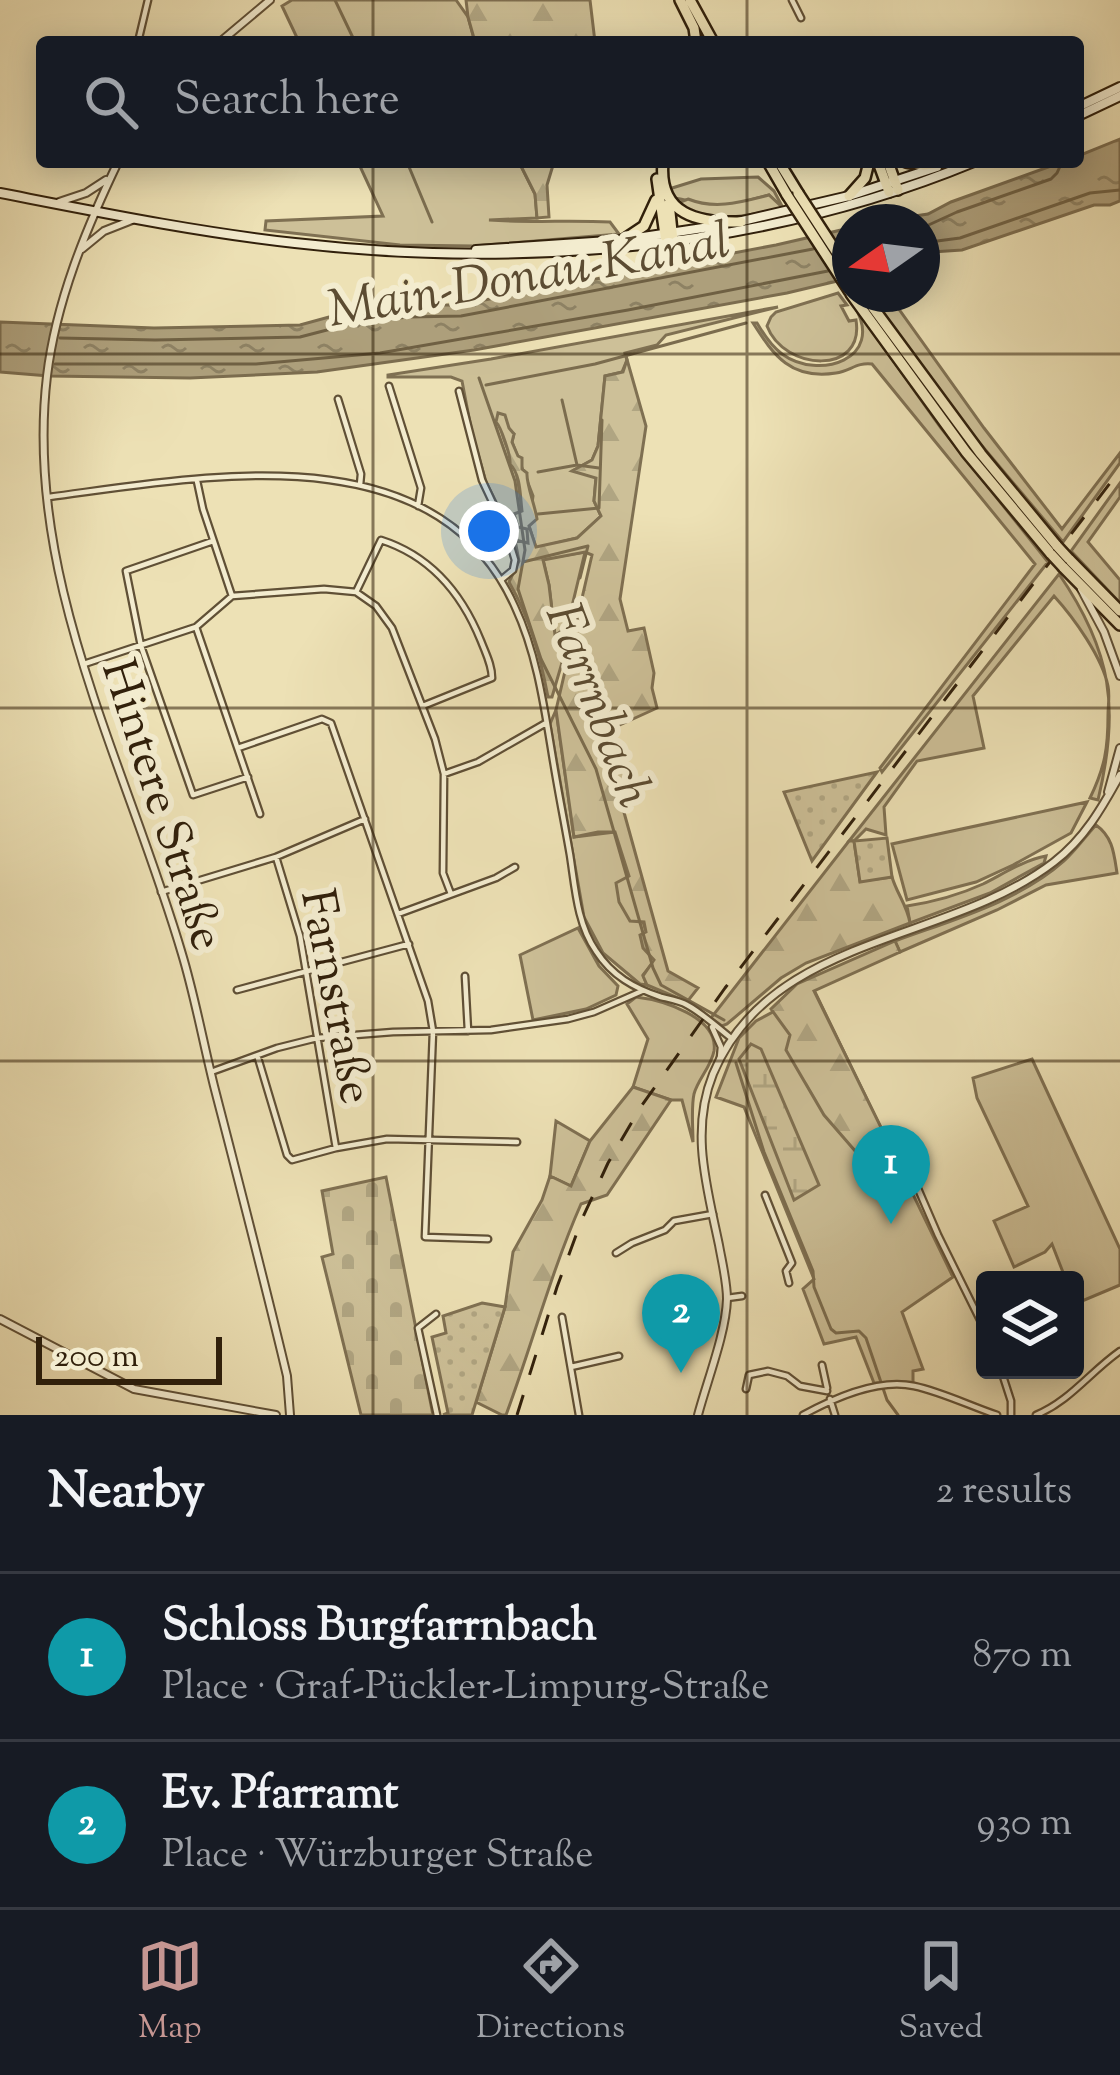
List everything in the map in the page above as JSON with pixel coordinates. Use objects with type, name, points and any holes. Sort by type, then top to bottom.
[{"type":"main road","points":[[680,0],[701,36]]},
{"type":"main road","points":[[690,0],[704,36]]},
{"type":"main road","points":[[1084,105],[1120,91]]},
{"type":"main road","points":[[1084,112],[1120,91]]},
{"type":"main road","points":[[661,168],[669,238]]},
{"type":"main road","points":[[772,168],[832,248]]},
{"type":"main road","points":[[781,168],[792,194],[832,257]]},
{"type":"main road","points":[[849,196],[870,168]]},
{"type":"main road","points":[[878,168],[893,187]]},
{"type":"main road","points":[[889,168],[893,187]]},
{"type":"main road","points":[[445,253],[669,238],[893,187],[936,168]]},
{"type":"main road","points":[[0,193],[295,243],[537,254],[807,215],[955,168]]},
{"type":"main road","points":[[663,196],[692,218],[741,222]]},
{"type":"main road","points":[[623,239],[644,226],[663,196]]},
{"type":"main road","points":[[868,312],[966,452],[1066,563],[1120,610]]},
{"type":"main road","points":[[1066,563],[1120,625]]},
{"type":"street","points":[[139,36],[148,0]]},
{"type":"street","points":[[227,36],[270,0]]},
{"type":"street","points":[[792,0],[801,18]]},
{"type":"street","name":"Hintere Straße","points":[[115,168],[94,212],[53,341],[45,397],[54,545],[84,664],[184,959],[282,1354],[290,1415]]},
{"type":"street","points":[[56,203],[86,193],[112,176]]},
{"type":"street","points":[[80,252],[104,231],[137,219]]},
{"type":"street","points":[[389,386],[421,488],[418,506]]},
{"type":"street","points":[[459,391],[482,480],[513,550],[513,570],[501,580]]},
{"type":"street","points":[[338,399],[361,474],[360,485]]},
{"type":"street","points":[[49,497],[128,485],[316,477],[360,485],[418,506],[459,532],[501,580],[528,642],[582,922],[596,952],[628,984],[688,1005],[730,1038]]},
{"type":"street","points":[[197,480],[232,596]]},
{"type":"street","points":[[356,592],[381,540],[422,560],[459,596],[493,669],[492,679],[424,706]]},
{"type":"street","points":[[213,541],[127,571],[141,646],[193,795],[248,777]]},
{"type":"street","points":[[1077,581],[1120,676]]},
{"type":"street","points":[[84,664],[196,627],[232,596],[356,592],[386,618],[424,706],[444,774],[443,873],[451,894]]},
{"type":"street","points":[[196,627],[260,814]]},
{"type":"street","points":[[238,748],[322,719],[331,723],[428,1000],[433,1031],[425,1237],[488,1239]]},
{"type":"street","points":[[444,774],[478,762],[546,723]]},
{"type":"street","points":[[1102,807],[1120,748]]},
{"type":"street","points":[[698,1415],[727,1298],[700,1136],[704,1100],[730,1038],[770,999],[812,969],[1035,876],[1084,834],[1120,775]]},
{"type":"street","points":[[161,892],[276,857],[364,819]]},
{"type":"street","name":"Farnstraße","points":[[276,857],[292,902],[307,972],[336,1148]]},
{"type":"street","points":[[398,914],[514,867]]},
{"type":"street","points":[[237,990],[409,944]]},
{"type":"street","points":[[465,976],[468,1031]]},
{"type":"street","points":[[618,1000],[628,984]]},
{"type":"street","points":[[211,1072],[317,1038],[512,1028],[568,1019],[642,991]]},
{"type":"street","points":[[710,1022],[721,1047],[720,1058]]},
{"type":"street","points":[[257,1056],[292,1160],[387,1139],[517,1142]]},
{"type":"street","points":[[897,1140],[976,1312]]},
{"type":"street","points":[[765,1195],[792,1263],[787,1271],[789,1283]]},
{"type":"street","points":[[616,1253],[665,1230],[672,1222],[713,1214]]},
{"type":"street","points":[[727,1298],[742,1296]]},
{"type":"street","points":[[436,1314],[418,1328],[437,1415]]},
{"type":"street","points":[[562,1317],[579,1415]]},
{"type":"street","points":[[0,1319],[134,1389],[276,1415]]},
{"type":"street","points":[[1036,1415],[1067,1399],[1120,1351]]},
{"type":"street","points":[[571,1366],[619,1356]]},
{"type":"street","points":[[822,1365],[835,1415]]},
{"type":"street","points":[[746,1389],[748,1375],[768,1371],[800,1386],[827,1391]]},
{"type":"street","points":[[1004,1379],[1011,1415]]},
{"type":"street","points":[[802,1415],[830,1401],[895,1384],[911,1385],[997,1415]]},
{"type":"green space","points":[[292,0],[456,0],[473,36],[296,36],[282,6]]},
{"type":"green space","points":[[466,0],[590,0],[594,36],[473,36]]},
{"type":"green space","points":[[361,168],[522,168],[535,194],[537,218],[489,220],[610,222],[619,234],[474,246],[400,245],[265,230],[266,221],[383,216]]},
{"type":"green space","points":[[522,168],[552,168],[547,185],[549,217],[537,218],[535,194]]},
{"type":"green space","points":[[758,177],[774,191],[783,208],[769,195],[713,206],[674,198],[669,189],[701,179]]},
{"type":"green space","points":[[769,195],[783,208],[716,217],[678,203],[688,199],[728,204]]},
{"type":"green space","points":[[832,295],[832,312],[844,312],[849,321],[856,320],[855,338],[848,351],[836,358],[805,359],[776,341],[767,326],[776,312]]},
{"type":"green space","points":[[778,307],[666,335],[657,345],[625,353],[622,372],[605,376],[598,446],[592,460],[574,470],[596,477],[594,501],[601,516],[577,538],[536,548],[529,526],[533,496],[512,442],[514,434],[501,427],[518,484],[522,512],[515,514],[527,529],[529,545],[515,540],[486,482],[462,381],[388,377],[388,375]]},
{"type":"green space","points":[[857,312],[941,428],[1048,562],[882,772],[880,768],[1035,564],[872,364],[836,373],[807,373],[777,355],[753,323],[782,354],[813,365],[829,365],[855,352],[862,325]]},
{"type":"green space","points":[[882,312],[901,312],[1062,529],[1120,453],[1120,463],[1063,542],[962,422]]},
{"type":"green space","points":[[625,353],[646,426],[620,599],[628,631],[644,628],[657,708],[611,729],[627,776],[620,798],[668,971],[698,988],[687,1002],[647,985],[643,976],[654,960],[643,948],[644,922],[630,921],[619,902],[616,883],[629,876],[615,832],[574,837],[556,710],[592,555],[585,552],[543,560],[555,635],[573,625],[552,697],[548,697],[533,638],[509,582],[519,561],[515,540],[528,543],[527,529],[518,527],[514,514],[522,511],[519,486],[496,422],[498,413],[505,415],[527,473],[537,519],[529,526],[536,547],[577,538],[601,516],[594,501],[596,478],[572,471],[592,460],[598,446],[605,376],[623,372]]},
{"type":"green space","points":[[1120,483],[1120,497],[1088,542],[1120,580],[1120,603],[1071,551]]},
{"type":"green space","points":[[585,552],[567,627],[555,636],[543,559]]},
{"type":"green space","points":[[1059,574],[1091,629],[1106,679],[1086,638],[1054,596],[973,696],[984,748],[917,761],[884,807],[886,835],[866,829],[849,841]]},
{"type":"green space","points":[[1109,702],[1109,737],[1098,800],[1090,798],[1105,757]]},
{"type":"green space","points":[[556,710],[574,837],[615,832],[655,960],[643,975],[647,985],[603,953],[584,917],[550,724]]},
{"type":"green space","points":[[877,772],[812,861],[784,792]]},
{"type":"green space","points":[[1087,802],[1071,833],[1013,865],[976,882],[907,900],[892,844]]},
{"type":"green space","points":[[1096,825],[1109,840],[1117,873],[1046,885],[900,952],[895,941],[984,909],[1026,888],[1068,857]]},
{"type":"green space","points":[[887,838],[892,877],[860,882],[854,841]]},
{"type":"green space","points":[[849,841],[854,841],[860,881],[892,877],[910,923],[806,963],[727,1024],[722,1026],[711,1018]]},
{"type":"green space","points":[[1046,856],[1044,863],[990,893],[910,923],[907,906],[965,892]]},
{"type":"green space","points":[[578,928],[599,966],[618,986],[616,995],[586,1009],[533,1020],[520,955]]},
{"type":"green space","points":[[895,941],[900,952],[814,991],[898,1162],[876,1175],[824,1115],[786,1050],[790,1035],[771,1009],[797,984]]},
{"type":"green space","points":[[814,990],[953,1277],[902,1312],[923,1369],[913,1371],[913,1382],[874,1383],[856,1337],[824,1344],[803,1289],[814,1279],[744,1107],[716,1097],[739,1038],[756,1021]]},
{"type":"green space","points":[[636,997],[687,1012],[713,1039],[712,1057],[694,1094],[693,1142],[682,1100],[633,1087],[648,1039],[627,1004]]},
{"type":"green space","points":[[751,1044],[761,1049],[819,1185],[794,1200],[739,1059]]},
{"type":"green space","points":[[1032,1059],[1120,1249],[1120,1285],[1084,1300],[1084,1271],[1062,1271],[1052,1244],[1014,1267],[994,1221],[1028,1206],[977,1098],[973,1078]]},
{"type":"green space","points":[[633,1087],[671,1100],[607,1195],[581,1204],[506,1415],[502,1415],[476,1402],[505,1307],[513,1252],[550,1176],[571,1186],[590,1141]]},
{"type":"green space","points":[[556,1121],[590,1141],[571,1186],[550,1176]]},
{"type":"green space","points":[[386,1177],[433,1415],[361,1415],[322,1257],[333,1254],[322,1191]]},
{"type":"green space","points":[[482,1303],[505,1307],[472,1415],[443,1415],[448,1413],[432,1337],[446,1333],[443,1316]]},
{"type":"water","points":[[1120,139],[1120,201],[1094,205],[962,250],[940,251],[940,208],[1045,168],[1084,168],[1084,154]]},
{"type":"water","points":[[832,232],[832,282],[474,350],[317,372],[190,378],[0,372],[0,322],[154,328],[300,325],[351,311],[458,305]]},
{"type":"waterway","name":"Farrnbach","points":[[335,0],[352,36]]},
{"type":"waterway","name":"Farrnbach","points":[[410,168],[432,222]]},
{"type":"waterway","points":[[486,385],[595,364],[746,323]]},
{"type":"waterway","name":"Farrnbach","points":[[479,378],[515,481],[525,550],[518,589],[541,659],[596,769],[653,968],[661,985],[724,1020]]},
{"type":"waterway","points":[[562,400],[577,465]]},
{"type":"waterway","points":[[538,514],[599,508],[602,420]]},
{"type":"waterway","points":[[538,472],[577,465],[599,468]]},
{"type":"waterway","points":[[523,562],[588,546],[580,578]]},
{"type":"waterway","name":"Farrnbach","points":[[736,1063],[831,1329],[836,1333],[859,1331],[866,1338],[887,1400],[898,1415]]},
{"type":"railway","points":[[517,1415],[582,1219],[640,1108],[725,988],[1120,470]]},
{"type":"place","name":"Schloss Burgfarrnbach","points":[[891,1224]]},
{"type":"place","name":"Ev. Pfarramt","points":[[681,1373]]},
{"type":"water label","name":"Main-Donau-Kanal","points":[[528,273]]}]
